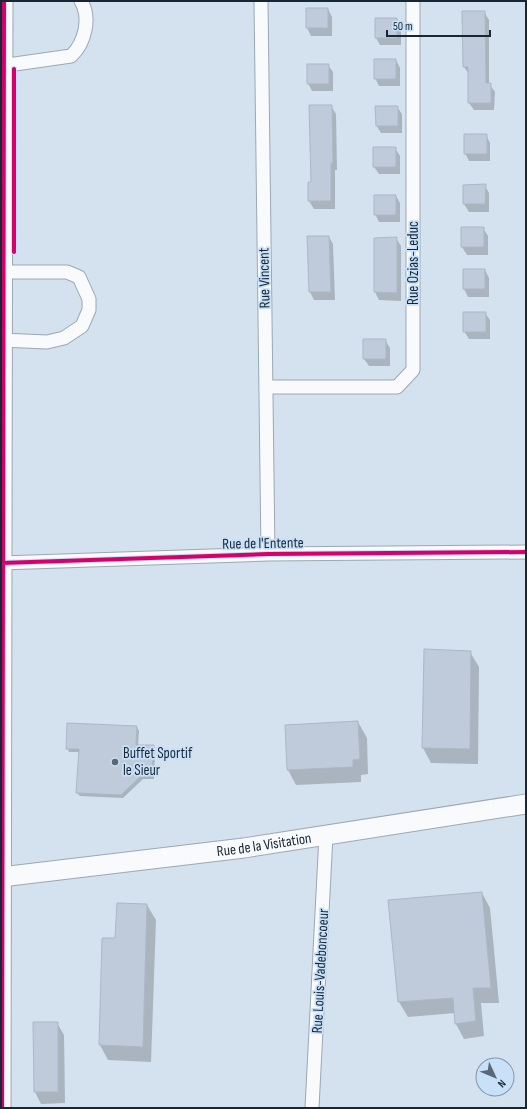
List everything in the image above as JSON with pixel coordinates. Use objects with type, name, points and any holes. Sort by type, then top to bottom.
[{"type":"main road","name":"Rue de la Visitation","points":[[2,876],[244,848],[526,804]]},
{"type":"street","points":[[2,1108],[2,340],[4,272],[4,1]]},
{"type":"street","points":[[3,66],[71,56],[78,50],[87,18],[82,1]]},
{"type":"street","name":"Rue Vincent","points":[[261,1],[268,554]]},
{"type":"street","name":"Rue Ozias-Leduc","points":[[266,387],[397,387],[413,370],[413,1]]},
{"type":"street","points":[[2,340],[47,342],[64,338],[82,326],[89,310],[89,299],[79,277],[67,272],[4,272]]},
{"type":"street","name":"Rue de l'Entente","points":[[2,563],[268,554],[526,552]]},
{"type":"street","name":"Rue Louis-Vadeboncoeur","points":[[312,1108],[326,835]]},
{"type":"building","points":[[306,8],[328,8],[328,28],[306,28]]},
{"type":"building","points":[[462,11],[485,11],[486,83],[491,83],[491,103],[468,103],[468,67],[463,67]]},
{"type":"building","points":[[375,18],[397,18],[397,38],[375,38]]},
{"type":"building","points":[[374,59],[396,59],[396,79],[374,79]]},
{"type":"building","points":[[307,64],[329,64],[329,84],[307,84]]},
{"type":"building","points":[[309,105],[332,105],[333,163],[331,163],[331,201],[308,201],[308,182],[311,182]]},
{"type":"building","points":[[375,106],[398,106],[398,126],[376,126]]},
{"type":"building","points":[[464,134],[487,134],[487,154],[464,154]]},
{"type":"building","points":[[373,147],[396,147],[396,167],[373,167]]},
{"type":"building","points":[[486,184],[485,204],[463,204],[463,185]]},
{"type":"building","points":[[374,195],[396,195],[396,215],[374,215]]},
{"type":"building","points":[[461,227],[484,227],[484,247],[461,247]]},
{"type":"building","points":[[307,236],[329,236],[331,292],[309,292]]},
{"type":"building","points":[[397,237],[397,293],[374,292],[374,238]]},
{"type":"building","points":[[463,269],[485,269],[485,289],[463,289]]},
{"type":"building","points":[[463,312],[486,312],[486,332],[463,332]]},
{"type":"building","points":[[363,339],[386,339],[386,359],[363,359]]},
{"type":"building","points":[[424,649],[471,651],[470,749],[422,748]]},
{"type":"building","points":[[358,721],[360,759],[353,760],[353,767],[287,770],[285,725]]},
{"type":"building","name":"Buffet Sportif le Sieur","points":[[67,723],[137,726],[136,745],[154,745],[152,776],[141,776],[121,795],[76,793],[79,749],[66,749]]},
{"type":"building","points":[[482,892],[491,988],[473,988],[476,1021],[455,1024],[453,998],[398,1002],[388,900]]},
{"type":"building","points":[[117,903],[147,904],[143,1047],[99,1045],[102,938],[115,938]]},
{"type":"building","points":[[33,1022],[58,1022],[58,1092],[34,1092]]},
{"type":"cycle path","points":[[2,1108],[4,1]]},
{"type":"cycle path","points":[[14,69],[14,252]]},
{"type":"cycle path","points":[[1,563],[268,554],[526,552]]},
{"type":"place","name":"Buffet Sportif le Sieur","points":[[115,762]]}]
